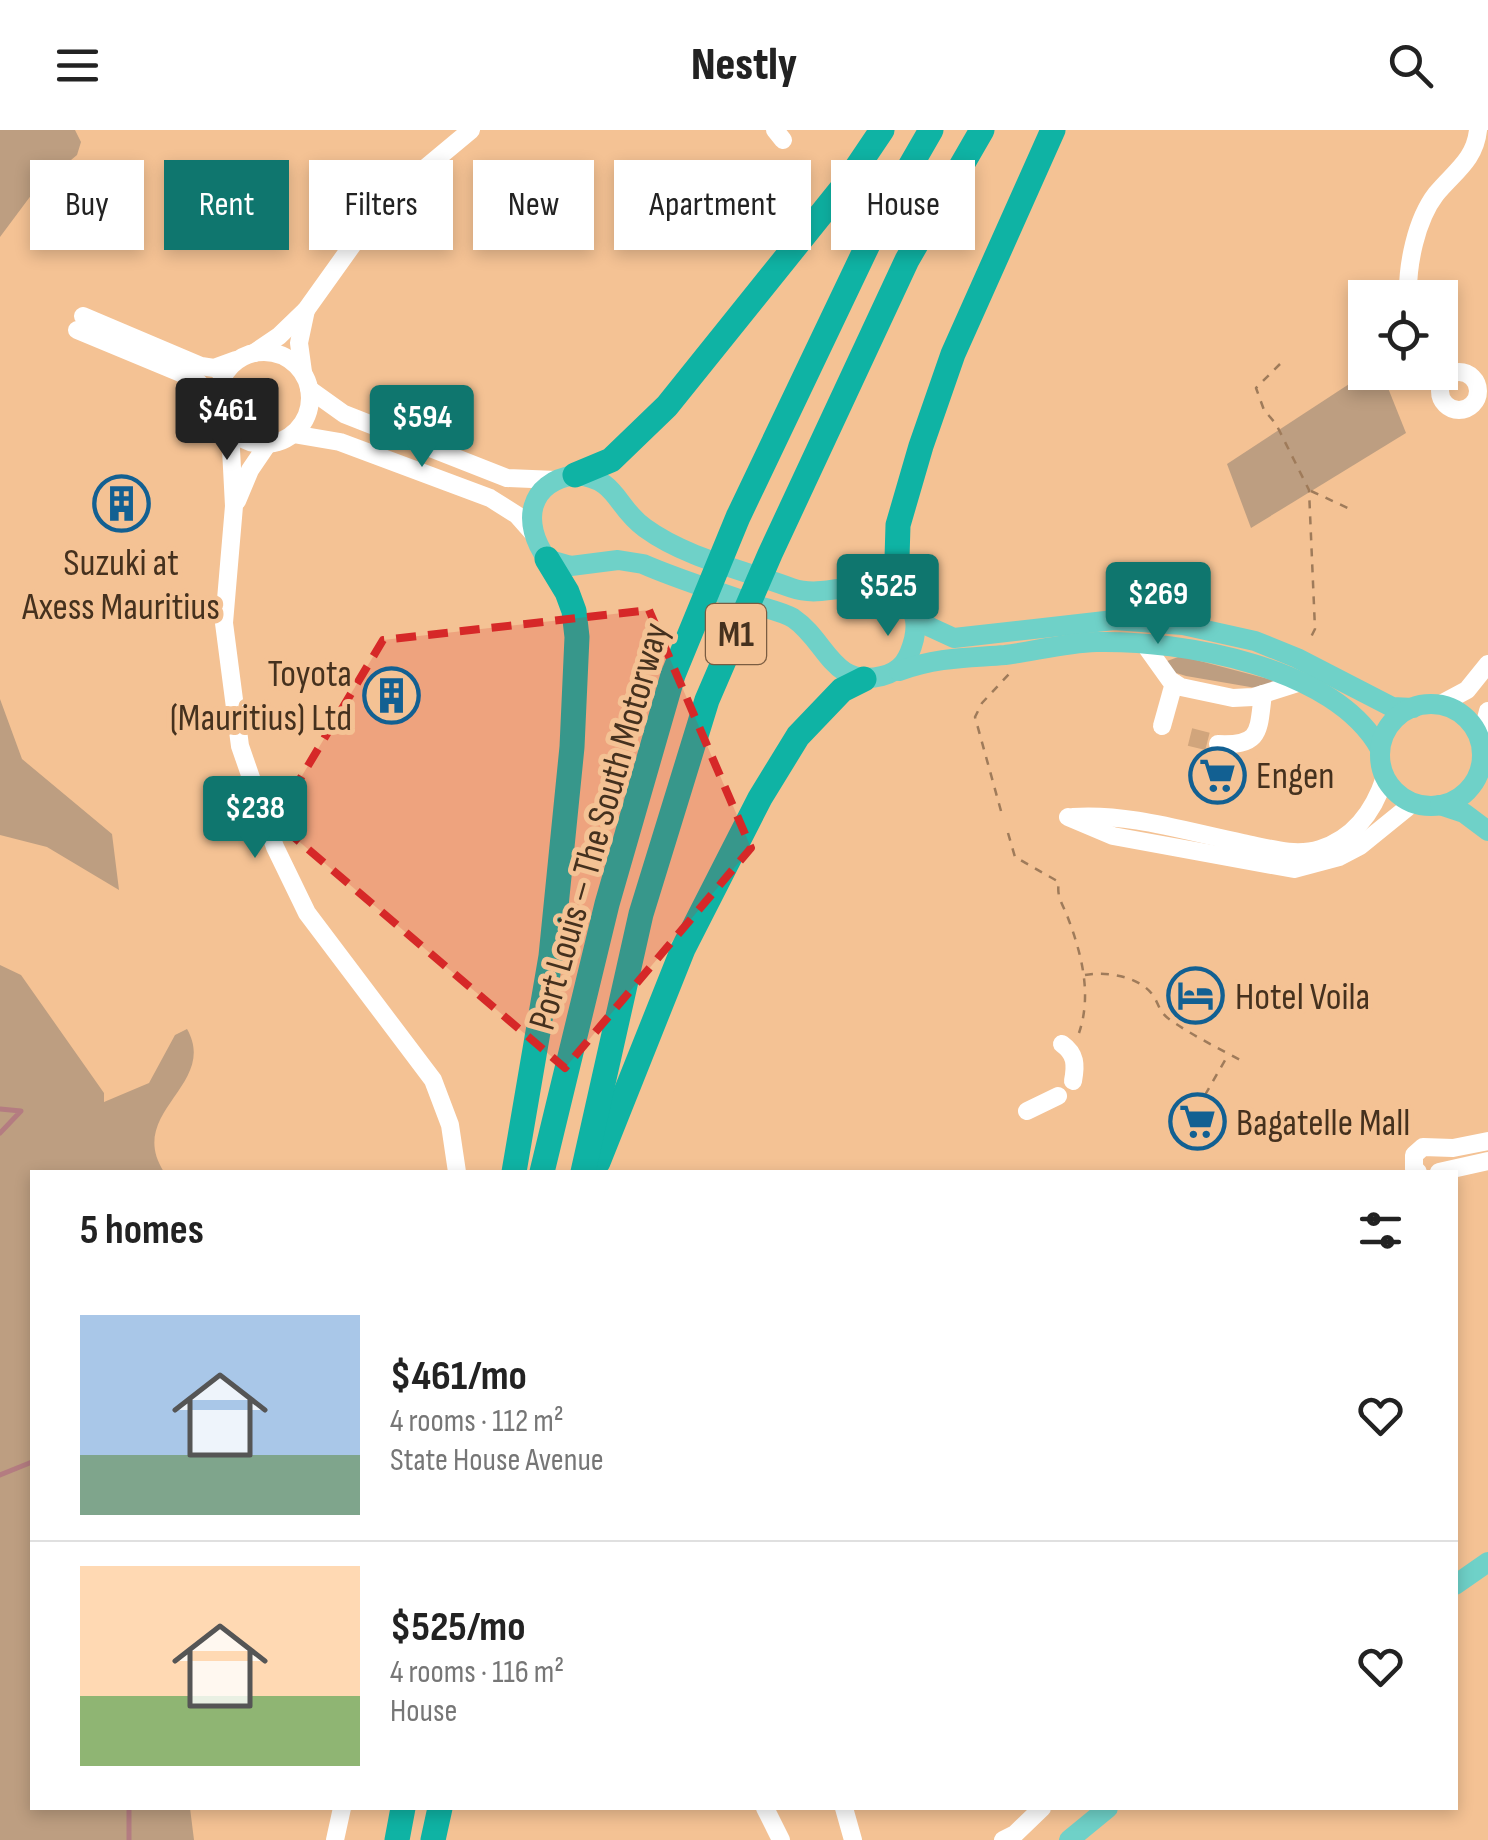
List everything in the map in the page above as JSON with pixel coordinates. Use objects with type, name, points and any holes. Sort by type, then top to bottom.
[{"type":"highway","points":[[566,478],[611,460],[668,406],[848,182],[882,130]]},
{"type":"highway","name":"Port Louis – The South Motorway","points":[[542,1170],[607,904],[673,675],[738,516],[882,215],[931,130]]},
{"type":"highway","name":"Port Louis – The South Motorway","points":[[582,1170],[640,914],[707,700],[770,554],[907,260],[982,130]]},
{"type":"highway","points":[[896,592],[898,525],[921,446],[953,354],[1053,130]]},
{"type":"highway","points":[[514,1170],[550,956],[572,747],[577,637],[574,611],[547,558]]},
{"type":"highway","points":[[595,1170],[683,949],[760,798],[798,736],[842,690],[864,679]]},
{"type":"highway","points":[[397,1840],[404,1810]]},
{"type":"highway","points":[[433,1840],[440,1810]]},
{"type":"main road","points":[[1488,797],[1479,771],[1480,742],[1464,718],[1438,705],[1392,707],[1297,658],[1238,637],[1183,626],[1114,620],[954,638],[943,636],[915,614],[896,592],[874,584],[801,591],[672,544],[642,526],[610,487],[588,476],[566,478],[537,497],[532,508],[532,532],[547,558],[571,566],[618,560],[643,564],[792,617],[846,674],[864,679],[928,660],[1074,644],[1146,645],[1241,660],[1298,683],[1356,716],[1380,749],[1385,777],[1392,788],[1413,803],[1464,814],[1488,831]]},
{"type":"main road","points":[[899,670],[912,646],[915,614]]},
{"type":"main road","points":[[1380,749],[1392,724],[1413,708]]},
{"type":"main road","points":[[1440,806],[1464,794],[1479,771]]},
{"type":"main road","points":[[1458,1584],[1488,1562]]},
{"type":"main road","points":[[1069,1840],[1106,1810]]},
{"type":"street","points":[[457,1170],[450,1125],[433,1080],[307,912],[281,860],[240,746],[224,622],[234,506],[230,430],[220,406],[194,379],[80,323],[201,366],[214,368],[245,356],[279,336],[306,310],[380,206],[472,130]]},
{"type":"street","points":[[1408,280],[1421,226],[1434,196],[1465,166],[1478,130]]},
{"type":"street","points":[[230,430],[252,444],[267,445],[293,434],[308,414],[300,343],[306,310]]},
{"type":"street","points":[[220,406],[221,381],[245,356],[282,355],[344,414],[507,478],[566,478]]},
{"type":"street","points":[[1458,373],[1473,379],[1488,415]]},
{"type":"street","points":[[1440,390],[1447,405],[1458,410],[1478,397]]},
{"type":"street","points":[[293,434],[340,442],[490,498],[518,515],[532,532]]},
{"type":"street","points":[[234,506],[250,470],[267,445]]},
{"type":"street","points":[[1146,645],[1181,688],[1233,698],[1298,683]]},
{"type":"street","points":[[1438,705],[1467,690],[1488,664]]},
{"type":"street","points":[[1162,726],[1174,683]]},
{"type":"street","points":[[1218,744],[1242,745],[1254,739],[1263,694]]},
{"type":"street","points":[[1480,742],[1488,712]]},
{"type":"street","points":[[1385,777],[1373,806],[1354,833],[1318,850],[1277,850],[1110,816],[1068,817],[1113,836],[1294,869],[1338,858],[1360,846],[1413,803]]},
{"type":"street","points":[[1062,1044],[1070,1050],[1074,1072]]},
{"type":"street","points":[[1026,1111],[1058,1096]]},
{"type":"street","points":[[1415,1170],[1414,1155],[1423,1147],[1453,1148],[1488,1141]]},
{"type":"street","points":[[1448,1170],[1488,1161]]},
{"type":"street","points":[[335,1840],[342,1810]]},
{"type":"street","points":[[766,1810],[780,1840]]},
{"type":"street","points":[[845,1810],[854,1840]]},
{"type":"street","points":[[1003,1840],[1040,1810]]},
{"type":"path","points":[[1280,364],[1256,388],[1257,397],[1276,424],[1310,490],[1315,629]]},
{"type":"path","points":[[1310,490],[1350,510]]},
{"type":"path","points":[[1001,812],[976,717],[982,703],[1010,673]]},
{"type":"path","points":[[1008,833],[1015,858],[1060,882],[1056,894],[1070,922],[1084,976],[1086,1009],[1074,1072]]},
{"type":"path","points":[[1084,976],[1106,972],[1137,984],[1152,993],[1158,1010],[1170,1020],[1246,1063]]},
{"type":"path","points":[[1204,1095],[1229,1054]]},
{"type":"highlighted area","points":[[649,610],[751,848],[565,1068],[275,821],[383,640]]},
{"type":"shaded area","points":[[0,130],[75,130],[81,142],[71,160],[30,160],[30,197],[0,237]]},
{"type":"shaded area","points":[[1348,385],[1348,390],[1389,390],[1406,433],[1251,528],[1227,464]]},
{"type":"shaded area","points":[[1181,656],[1280,682],[1256,688],[1186,676],[1173,672],[1167,661]]},
{"type":"shaded area","points":[[0,699],[22,759],[112,834],[119,890],[47,847],[0,835]]},
{"type":"shaded area","points":[[0,965],[21,975],[104,1093],[104,1102],[149,1083],[175,1035],[187,1029],[194,1049],[184,1083],[156,1132],[155,1151],[163,1170],[30,1170],[30,1810],[190,1810],[194,1840],[0,1840]]},
{"type":"waterway","points":[[0,1109],[21,1111],[0,1133]]},
{"type":"waterway","points":[[0,1475],[30,1463]]},
{"type":"waterway","points":[[129,1810],[129,1840]]},
{"type":"tunnel","points":[[1190,737],[1218,744]]},
{"type":"place","name":"Suzuki at Axess Mauritius","points":[[121,504]]},
{"type":"place","name":"Toyota (Mauritius) Ltd","points":[[391,695]]},
{"type":"place","name":"Engen","points":[[1217,775]]},
{"type":"place","name":"Hotel Voila","points":[[1196,996]]},
{"type":"place","name":"Bagatelle Mall","points":[[1197,1122]]}]
